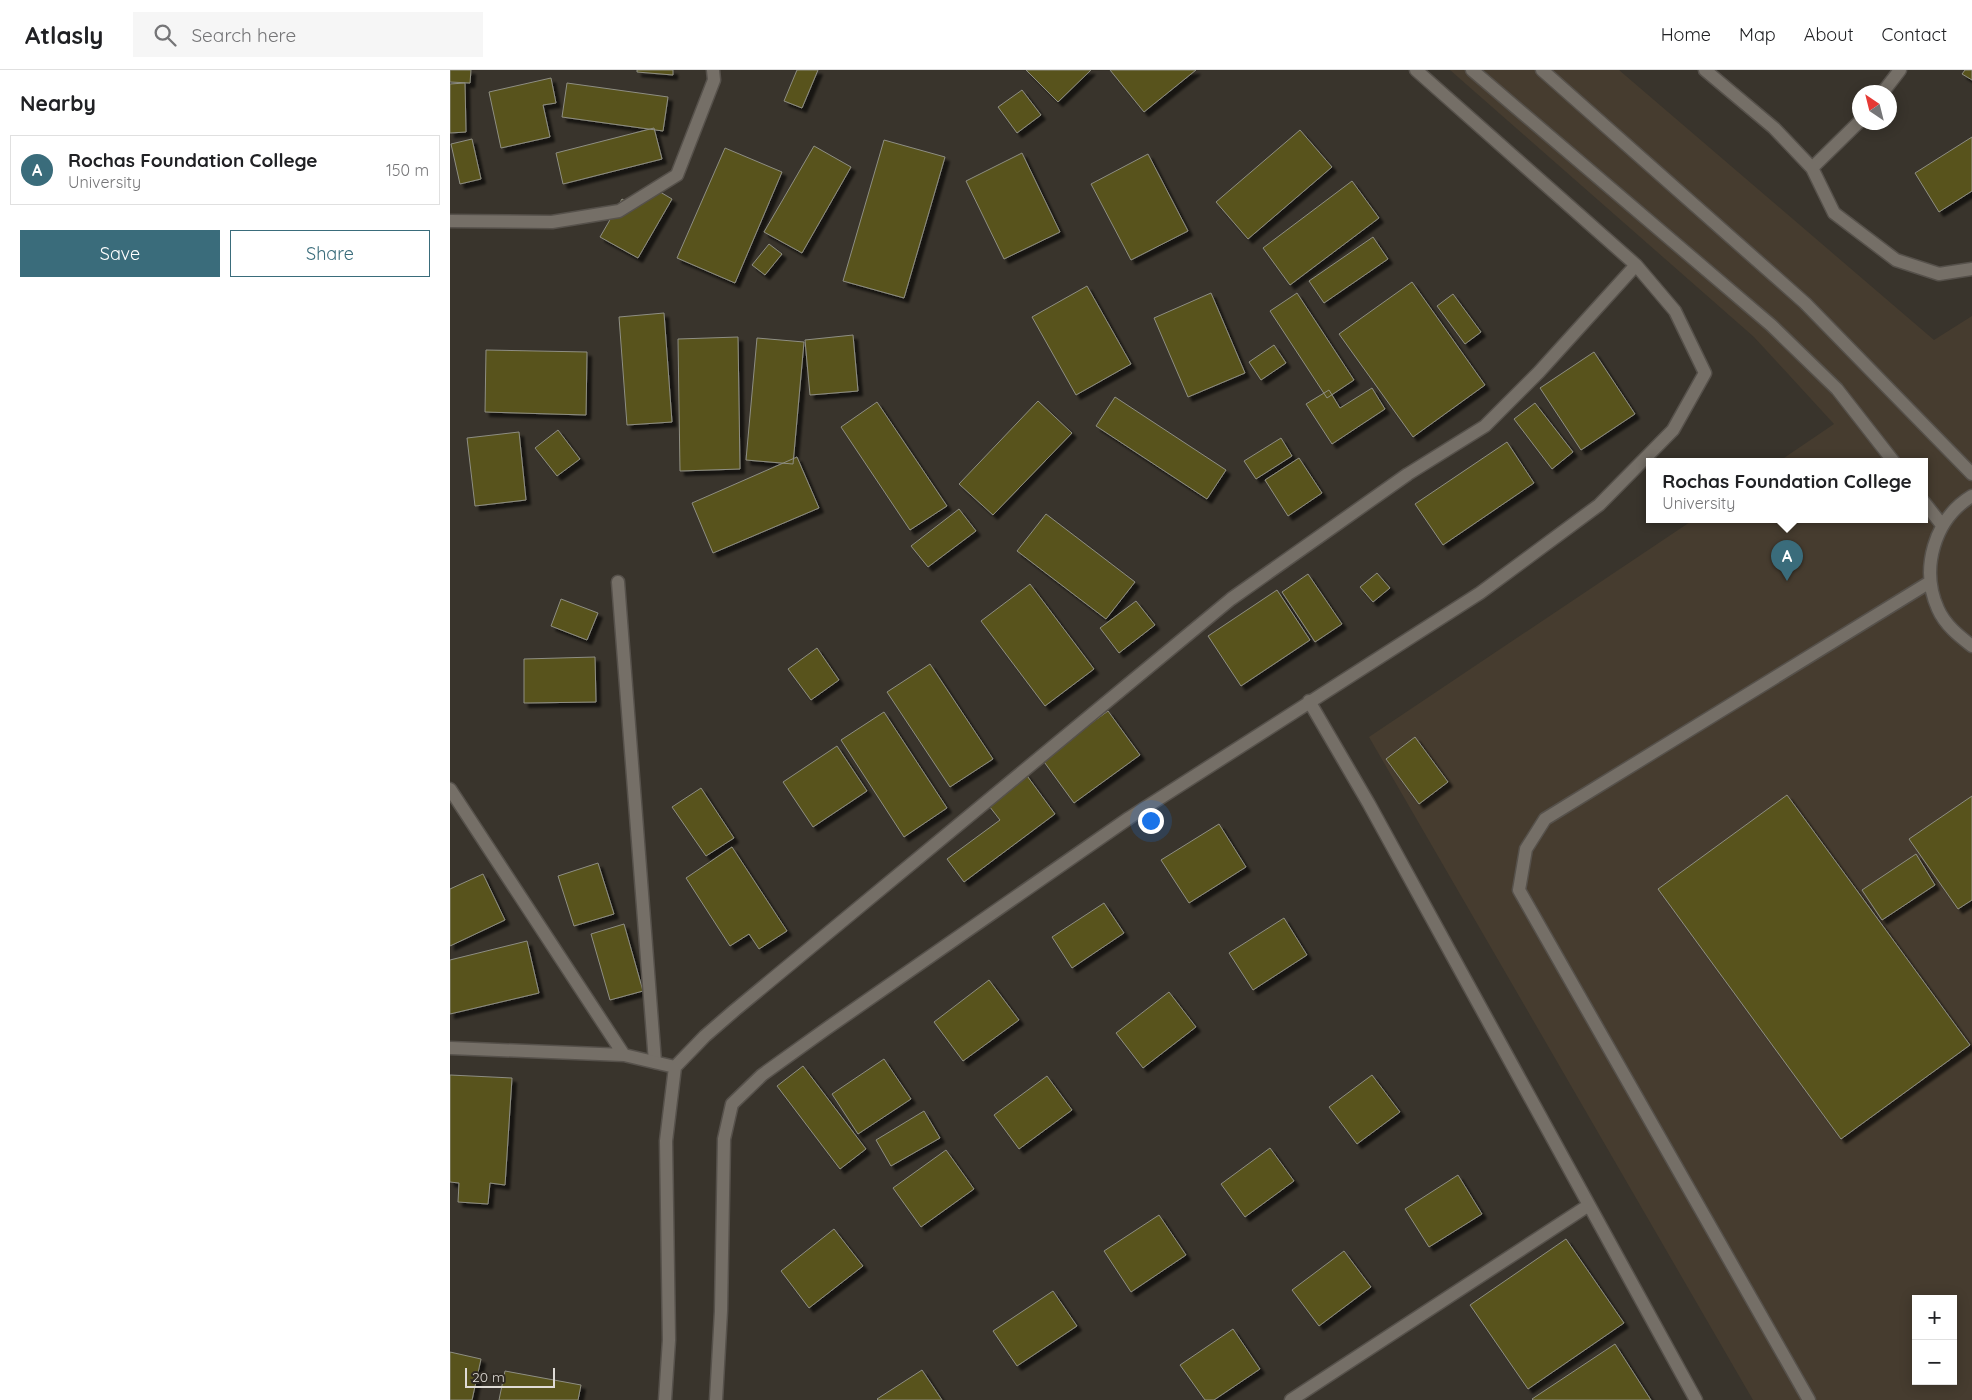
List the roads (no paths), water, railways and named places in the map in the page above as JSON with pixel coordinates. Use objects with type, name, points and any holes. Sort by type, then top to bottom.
[{"type":"street","points":[[450,221],[552,222],[618,211],[677,175],[714,80],[713,70]]},
{"type":"street","points":[[716,1400],[721,1311],[724,1140],[732,1104],[762,1075],[1129,818],[1480,593],[1600,505],[1673,430],[1705,373],[1675,311],[1636,265],[1416,70]]},
{"type":"street","points":[[1472,70],[1771,324],[1838,389],[1891,458]]},
{"type":"street","points":[[1542,70],[1805,302],[1972,474]]},
{"type":"street","points":[[1705,70],[1774,128],[1812,168],[1834,213],[1896,260],[1938,274],[1972,270]]},
{"type":"street","points":[[1888,85],[1900,70]]},
{"type":"street","points":[[1812,168],[1852,129]]},
{"type":"street","points":[[665,1400],[669,1340],[666,1141],[675,1067],[705,1036],[735,1010],[1231,599],[1408,474],[1485,426],[1539,372],[1636,265]]},
{"type":"street","points":[[1972,496],[1961,503],[1942,525],[1932,552],[1930,582],[1938,610],[1956,634],[1972,646]]},
{"type":"street","points":[[1928,507],[1942,525]]},
{"type":"street","points":[[618,582],[655,1062]]},
{"type":"street","points":[[1809,1400],[1519,890],[1526,848],[1545,819],[1930,582]]},
{"type":"street","points":[[1309,701],[1369,804],[1696,1400]]},
{"type":"street","points":[[450,789],[624,1055]]},
{"type":"street","points":[[450,1048],[624,1055],[675,1067]]},
{"type":"street","points":[[1291,1400],[1589,1205]]},
{"type":"place","name":"Rochas Foundation College","points":[[1787,581]]}]
